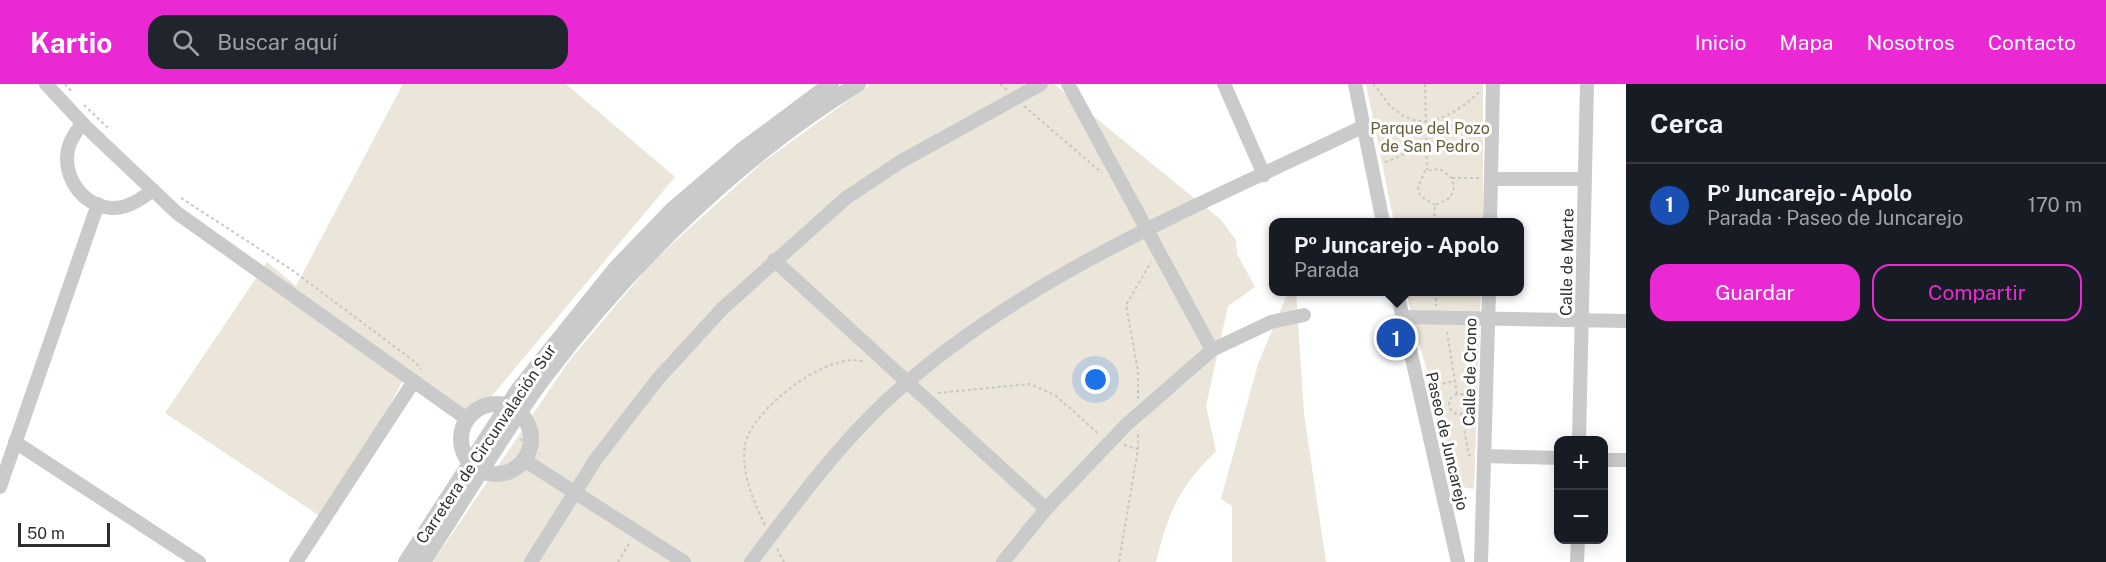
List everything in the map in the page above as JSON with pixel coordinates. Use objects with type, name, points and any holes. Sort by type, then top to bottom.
[{"type":"street","points":[[46,84],[82,123],[177,213],[420,379],[467,419]]},
{"type":"street","name":"Carretera de Circunvalación Sur","points":[[406,562],[476,468],[586,302],[673,209],[741,151],[831,84]]},
{"type":"street","name":"Carretera de Circunvalación Sur","points":[[514,410],[586,326],[680,224],[783,136],[858,84]]},
{"type":"street","points":[[531,562],[596,459],[684,348],[774,260],[846,198],[891,168],[1041,84]]},
{"type":"street","points":[[1068,84],[1212,350]]},
{"type":"street","points":[[1224,84],[1264,175]]},
{"type":"street","points":[[1355,84],[1382,218]]},
{"type":"street","name":"Calle de Marte","points":[[1580,436],[1587,84]]},
{"type":"street","points":[[1490,218],[1486,179],[1493,86]]},
{"type":"street","points":[[82,123],[69,144],[67,168],[75,187],[92,203],[112,208],[135,203],[153,190]]},
{"type":"street","points":[[751,562],[823,467],[885,402],[978,330],[1069,269],[1362,127]]},
{"type":"street","points":[[1486,179],[1585,179]]},
{"type":"street","points":[[0,487],[98,204]]},
{"type":"street","points":[[774,260],[1046,509]]},
{"type":"street","name":"Paseo de Juncarejo","points":[[1398,296],[1458,562]]},
{"type":"street","name":"Calle de Crono","points":[[1481,562],[1489,296]]},
{"type":"street","points":[[1003,562],[1046,509],[1126,425],[1212,350],[1271,322],[1304,315]]},
{"type":"street","points":[[1402,317],[1626,321]]},
{"type":"street","points":[[296,562],[420,379]]},
{"type":"street","points":[[485,406],[514,410],[529,429],[531,440],[524,460],[515,469],[504,474],[476,468],[460,442],[467,419],[485,406]]},
{"type":"street","points":[[15,442],[199,562]]},
{"type":"street","points":[[1484,456],[1554,458]]},
{"type":"street","points":[[1608,459],[1626,460]]},
{"type":"street","points":[[524,460],[684,562]]},
{"type":"street","name":"Carretera de Circunvalación Sur","points":[[423,562],[476,468]]},
{"type":"street","points":[[1577,562],[1578,544]]},
{"type":"path","points":[[65,84],[76,96]]},
{"type":"path","points":[[1000,84],[1014,97]]},
{"type":"path","points":[[1374,84],[1398,113],[1408,119],[1425,122],[1437,120],[1467,105],[1483,87],[1493,86]]},
{"type":"path","points":[[1425,84],[1427,170]]},
{"type":"path","points":[[81,102],[113,134]]},
{"type":"path","points":[[1020,103],[1106,177]]},
{"type":"path","points":[[1370,166],[1402,157],[1418,147],[1426,146]]},
{"type":"path","points":[[1435,205],[1420,196],[1419,179],[1427,170],[1440,169],[1452,178],[1486,179]]},
{"type":"path","points":[[1435,205],[1450,198],[1454,188],[1452,178]]},
{"type":"path","points":[[179,197],[292,270],[415,362],[420,379]]},
{"type":"path","points":[[1434,218],[1435,205]]},
{"type":"path","points":[[1138,404],[1138,371],[1126,305],[1155,256]]},
{"type":"path","points":[[1437,317],[1446,328],[1457,394]]},
{"type":"path","points":[[767,531],[750,492],[746,476],[745,447],[749,430],[760,416],[808,374],[850,362],[861,361],[871,365]]},
{"type":"path","points":[[1419,388],[1455,381]]},
{"type":"path","points":[[932,393],[1030,384],[1055,395],[1105,440]]},
{"type":"path","points":[[1457,394],[1463,394],[1469,402],[1466,410],[1461,413],[1454,412],[1449,404],[1451,397],[1457,394]]},
{"type":"path","points":[[1461,413],[1469,455],[1484,456]]},
{"type":"path","points":[[1119,562],[1138,449],[1138,427]]},
{"type":"path","points":[[1116,443],[1138,449]]},
{"type":"path","points":[[773,541],[784,562]]},
{"type":"green space","points":[[403,84],[566,84],[675,177],[485,404],[470,427],[405,376],[329,522],[165,413],[267,262],[296,286]]},
{"type":"green space","points":[[871,84],[1054,84],[1221,220],[1236,240],[1237,254],[1255,287],[1228,306],[1206,406],[1216,451],[1184,489],[1165,529],[1156,562],[433,562],[569,361],[654,260],[763,162]]},
{"type":"green space","name":"Parque del Pozo de San Pedro","points":[[1366,84],[1483,84],[1483,218],[1393,218]]},
{"type":"green space","points":[[1286,296],[1296,296],[1304,414],[1326,562],[1232,562],[1232,506],[1221,499],[1258,364]]},
{"type":"green space","points":[[1407,296],[1481,296],[1474,489],[1457,486]]},
{"type":"place","name":"Pº Juncarejo - Apolo","points":[[1396,338]]}]
